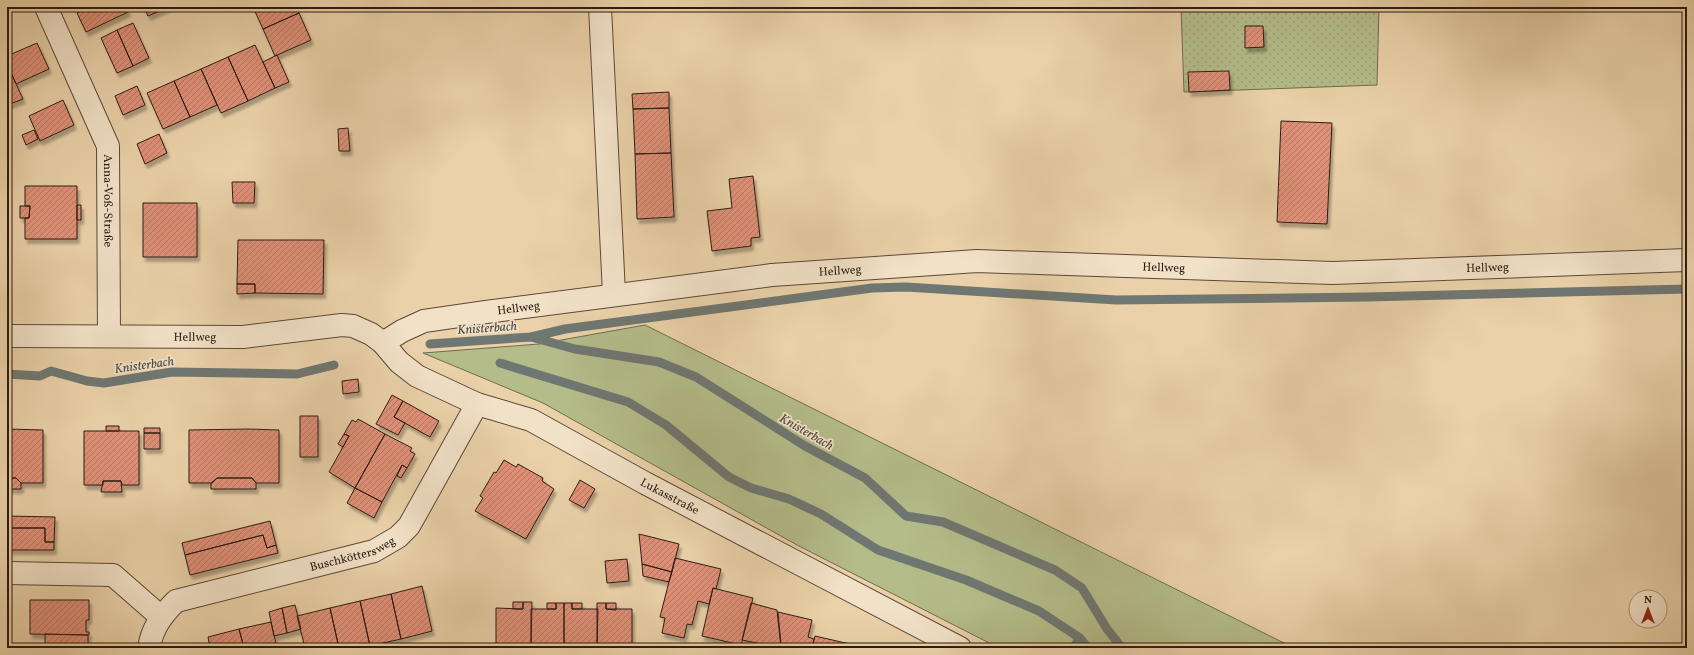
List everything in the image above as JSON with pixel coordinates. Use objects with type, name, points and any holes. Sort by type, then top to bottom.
[{"type":"street","name":"Anna-Voß-Straße","points":[[46,7],[108,146],[109,336]]},
{"type":"street","points":[[600,7],[614,294]]},
{"type":"street","name":"Hellweg","points":[[7,336],[243,337],[342,325],[362,329],[383,343],[402,331],[424,321],[614,294],[772,275],[977,261],[1333,273],[1687,260]]},
{"type":"street","name":"Lukasstraße","points":[[383,343],[399,362],[417,376],[477,404],[531,420],[645,483],[960,648]]},
{"type":"street","name":"Buschköttersweg","points":[[149,648],[150,636],[160,617],[176,601],[374,551],[398,537],[409,526],[477,404]]},
{"type":"street","points":[[7,573],[112,575],[160,617]]},
{"type":"green space","points":[[1181,7],[1379,7],[1377,85],[1184,92]]},
{"type":"green space","points":[[645,325],[1294,648],[999,648],[797,545],[543,403],[423,353],[539,344]]},
{"type":"building","points":[[90,7],[126,7],[128,12],[86,32],[77,13]]},
{"type":"building","points":[[144,7],[169,7],[148,16]]},
{"type":"building","points":[[253,7],[296,7],[299,13],[263,29]]},
{"type":"building","points":[[299,13],[311,40],[275,56],[263,29]]},
{"type":"building","points":[[133,23],[149,58],[133,66],[117,30]]},
{"type":"building","points":[[1245,26],[1263,26],[1264,47],[1245,48]]},
{"type":"building","points":[[117,30],[133,66],[117,73],[101,38]]},
{"type":"building","points":[[37,43],[49,69],[16,84],[7,64],[7,56]]},
{"type":"building","points":[[255,45],[275,88],[248,101],[228,57]]},
{"type":"building","points":[[277,55],[289,82],[275,88],[263,62]]},
{"type":"building","points":[[228,57],[248,101],[221,113],[201,69]]},
{"type":"building","points":[[7,64],[23,99],[7,105]]},
{"type":"building","points":[[201,69],[217,105],[190,117],[174,81]]},
{"type":"building","points":[[1229,71],[1230,90],[1189,92],[1188,72]]},
{"type":"building","points":[[174,81],[190,117],[163,129],[147,93]]},
{"type":"building","points":[[137,86],[145,105],[123,115],[115,96]]},
{"type":"building","points":[[669,92],[669,108],[633,109],[632,94]]},
{"type":"building","points":[[63,100],[74,125],[40,141],[29,116]]},
{"type":"building","points":[[669,108],[671,153],[635,154],[633,109]]},
{"type":"building","points":[[1281,121],[1332,123],[1327,224],[1277,222]]},
{"type":"building","points":[[348,128],[350,151],[339,151],[338,129]]},
{"type":"building","points":[[34,130],[38,139],[26,145],[22,135]]},
{"type":"building","points":[[159,134],[167,153],[145,164],[137,144]]},
{"type":"building","points":[[671,153],[674,217],[637,219],[635,154]]},
{"type":"building","points":[[753,176],[760,237],[751,238],[751,246],[712,251],[707,211],[732,208],[729,179]]},
{"type":"building","points":[[232,182],[255,182],[254,203],[233,203]]},
{"type":"building","points":[[25,186],[77,186],[77,239],[25,239],[25,218],[29,218],[30,206],[25,206]]},
{"type":"building","points":[[143,203],[197,203],[197,257],[143,257]]},
{"type":"building","points":[[77,205],[81,205],[81,220],[77,220]]},
{"type":"building","points":[[20,206],[30,206],[29,218],[20,218]]},
{"type":"building","points":[[238,240],[324,240],[323,294],[255,293],[255,284],[237,284]]},
{"type":"building","points":[[237,284],[255,284],[255,293],[237,294]]},
{"type":"building","points":[[358,379],[359,392],[343,394],[342,381]]},
{"type":"building","points":[[392,395],[403,401],[394,417],[405,423],[398,435],[376,424]]},
{"type":"building","points":[[403,401],[439,421],[430,437],[394,417]]},
{"type":"building","points":[[300,416],[318,416],[318,457],[300,457]]},
{"type":"building","points":[[358,419],[385,434],[355,488],[329,472],[349,436],[344,434],[352,420],[356,422]]},
{"type":"building","points":[[106,426],[119,426],[119,431],[106,431]]},
{"type":"building","points":[[144,428],[160,428],[160,433],[144,433]]},
{"type":"building","points":[[7,429],[43,430],[43,483],[21,483],[16,478],[7,478]]},
{"type":"building","points":[[189,430],[279,430],[279,483],[256,483],[252,478],[217,478],[212,483],[189,483]]},
{"type":"building","points":[[84,431],[139,431],[139,485],[122,485],[121,481],[103,481],[103,485],[84,485]]},
{"type":"building","points":[[144,433],[160,433],[160,449],[144,449]]},
{"type":"building","points":[[344,434],[349,436],[343,447],[338,444]]},
{"type":"building","points":[[385,434],[412,448],[410,451],[415,454],[407,468],[402,465],[382,502],[355,488]]},
{"type":"building","points":[[504,460],[516,467],[518,464],[543,478],[542,481],[554,489],[526,539],[475,511],[483,498],[480,496],[494,472],[496,473]]},
{"type":"building","points":[[402,465],[407,468],[401,478],[397,476]]},
{"type":"building","points":[[7,478],[16,478],[21,483],[21,489],[7,489]]},
{"type":"building","points":[[217,478],[252,478],[256,483],[256,489],[211,489],[211,483]]},
{"type":"building","points":[[580,480],[595,489],[584,508],[569,500]]},
{"type":"building","points":[[103,481],[121,481],[122,492],[101,492]]},
{"type":"building","points":[[355,488],[382,502],[374,518],[347,503]]},
{"type":"building","points":[[7,516],[55,517],[54,542],[45,542],[45,528],[7,528]]},
{"type":"building","points":[[270,521],[276,545],[267,548],[263,535],[185,555],[182,543]]},
{"type":"building","points":[[7,528],[45,528],[45,542],[54,542],[54,550],[7,550]]},
{"type":"building","points":[[639,534],[679,544],[672,572],[642,564]]},
{"type":"building","points":[[263,535],[267,548],[276,545],[278,553],[190,575],[185,555]]},
{"type":"building","points":[[675,558],[721,569],[716,589],[713,588],[709,604],[698,601],[692,625],[687,624],[684,638],[662,633],[665,618],[660,617]]},
{"type":"building","points":[[627,559],[629,581],[607,583],[605,561]]},
{"type":"building","points":[[642,564],[672,572],[669,582],[643,576]]},
{"type":"building","points":[[422,586],[432,631],[401,639],[391,594]]},
{"type":"building","points":[[713,588],[753,598],[741,645],[702,636]]},
{"type":"building","points":[[391,594],[401,639],[370,646],[360,601]]},
{"type":"building","points":[[30,600],[89,600],[89,620],[86,620],[86,632],[89,632],[89,635],[30,634]]},
{"type":"building","points":[[360,601],[370,646],[361,648],[339,648],[330,608]]},
{"type":"building","points":[[513,602],[523,602],[523,609],[513,609]]},
{"type":"building","points":[[523,602],[532,602],[531,648],[496,648],[496,608],[523,609]]},
{"type":"building","points":[[547,603],[556,603],[556,609],[547,609]]},
{"type":"building","points":[[556,603],[564,603],[564,648],[531,648],[531,609],[556,609]]},
{"type":"building","points":[[564,603],[572,603],[572,609],[598,609],[597,648],[564,648]]},
{"type":"building","points":[[572,603],[582,603],[582,609],[572,609]]},
{"type":"building","points":[[597,603],[606,603],[606,609],[632,609],[632,648],[597,648]]},
{"type":"building","points":[[606,603],[616,603],[616,610],[606,609]]},
{"type":"building","points":[[751,603],[777,610],[781,648],[742,640]]},
{"type":"building","points":[[295,605],[301,629],[287,633],[282,608]]},
{"type":"building","points":[[282,608],[287,633],[274,636],[269,612]]},
{"type":"building","points":[[330,608],[339,648],[305,648],[297,616]]},
{"type":"building","points":[[778,612],[812,620],[808,637],[814,639],[812,648],[797,648],[781,644]]},
{"type":"building","points":[[271,622],[277,648],[244,648],[239,629]]},
{"type":"building","points":[[239,629],[244,648],[210,648],[208,637]]},
{"type":"building","points":[[45,634],[88,635],[88,648],[45,647]]},
{"type":"building","points":[[815,636],[863,647],[863,648],[812,648]]},
{"type":"waterway","points":[[531,337],[565,329],[872,288],[906,287],[1116,300],[1367,297],[1687,289]]},
{"type":"waterway","name":"Knisterbach","points":[[430,344],[531,337],[575,349],[659,362],[696,377],[805,446],[865,478],[906,516],[943,522],[1055,570],[1082,588],[1107,629],[1122,648]]},
{"type":"waterway","points":[[500,363],[628,402],[666,425],[729,477],[751,488],[789,499],[821,514],[878,550],[966,580],[1039,611],[1080,638],[1088,648]]},
{"type":"waterway","name":"Knisterbach","points":[[7,374],[40,376],[51,371],[87,381],[104,383],[172,372],[297,374],[334,365]]},
{"type":"waterway","points":[[1073,648],[1080,638]]}]
